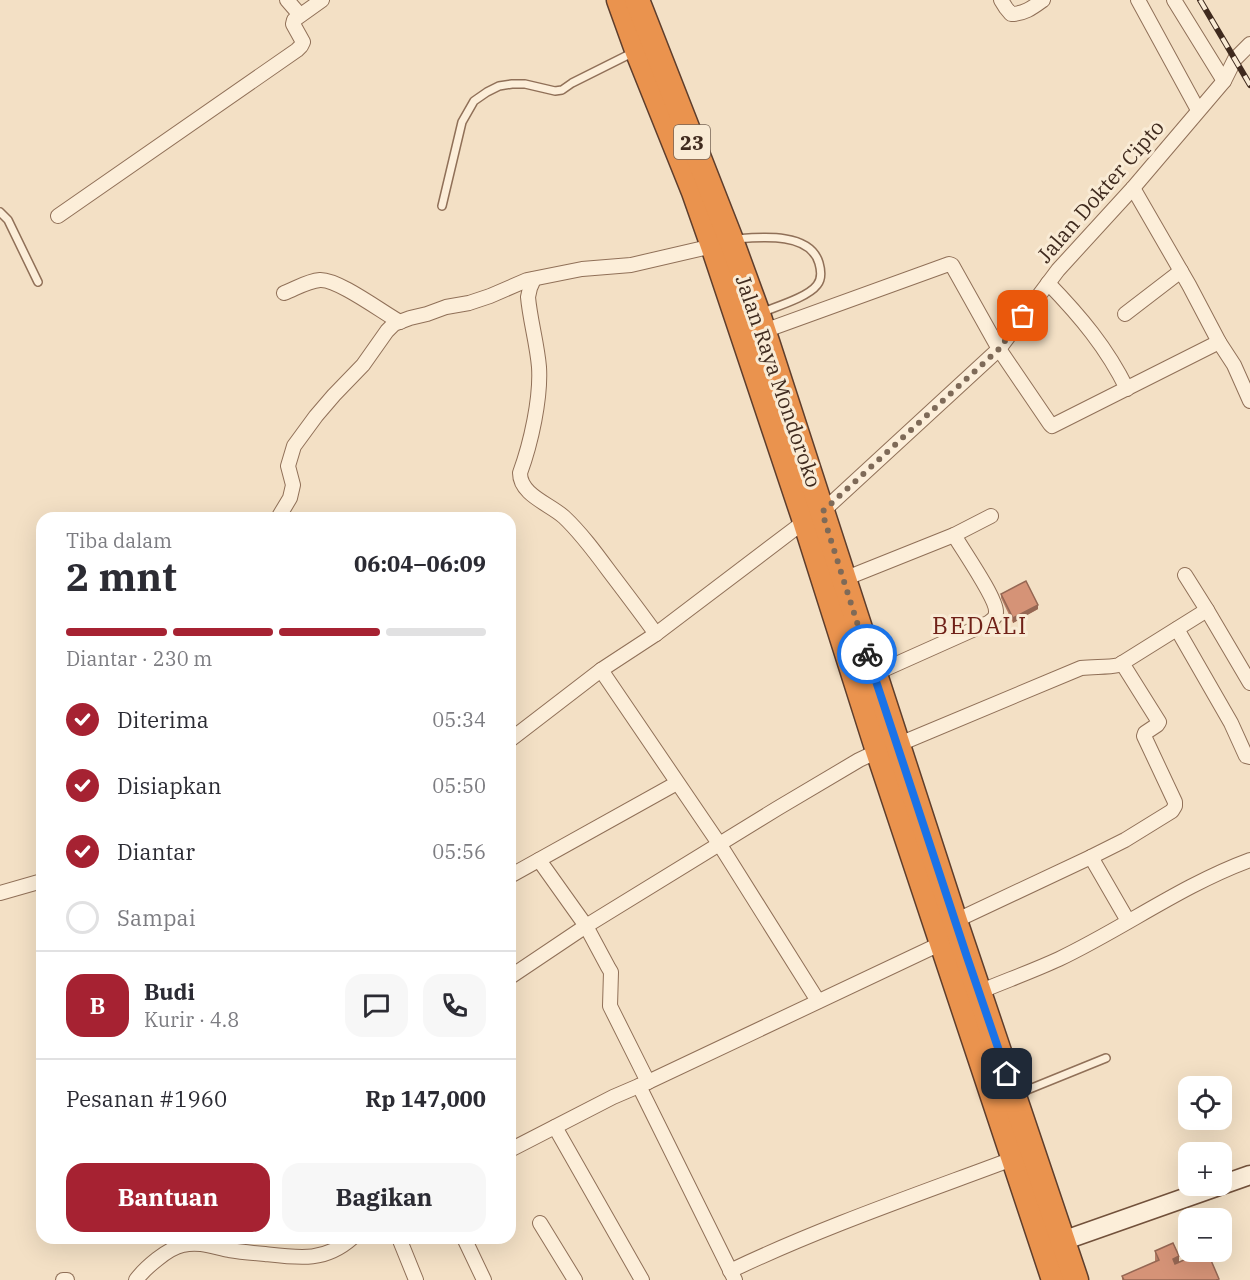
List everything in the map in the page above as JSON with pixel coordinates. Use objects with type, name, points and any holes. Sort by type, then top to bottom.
[{"type":"highway","name":"Jalan Raya Mondoroko","points":[[619,0],[645,47]]},
{"type":"highway","name":"Jalan Raya Mondoroko","points":[[637,0],[645,47],[694,192],[722,243],[753,323],[887,748],[931,879],[942,943],[1015,1158],[1053,1245],[1076,1280]]},
{"type":"highway","name":"Jalan Raya Mondoroko","points":[[814,516],[844,579],[874,674],[887,748]]},
{"type":"highway","name":"Jalan Raya Mondoroko","points":[[931,879],[955,921],[1014,1095],[1053,1245],[1054,1280]]},
{"type":"street","points":[[287,0],[300,15]]},
{"type":"street","points":[[58,216],[302,46],[303,42],[293,24],[294,20],[322,0]]},
{"type":"street","points":[[1001,0],[1011,14],[1017,14],[1026,12],[1042,0]]},
{"type":"street","points":[[1138,0],[1198,110]]},
{"type":"street","points":[[1174,0],[1224,81]]},
{"type":"street","name":"Jalan Dokter Cipto","points":[[516,735],[601,670],[656,634],[814,516],[999,349],[1058,270],[1133,188],[1224,81],[1235,59],[1250,44]]},
{"type":"street","points":[[1133,188],[1234,365],[1250,401]]},
{"type":"street","points":[[282,512],[290,498],[293,485],[288,466],[294,446],[316,416],[363,365],[394,324],[489,296],[522,281],[582,269],[631,266],[722,243]]},
{"type":"street","points":[[753,323],[949,264],[954,267],[999,349],[1052,426],[1219,342]]},
{"type":"street","points":[[1125,314],[1181,271]]},
{"type":"street","points":[[534,279],[528,297],[539,367],[538,391],[520,481],[530,493],[563,516],[588,543],[656,634]]},
{"type":"street","points":[[284,293],[305,284],[323,280],[405,320]]},
{"type":"street","points":[[1048,284],[1087,325],[1118,370],[1127,389]]},
{"type":"street","points":[[844,579],[954,535],[991,516]]},
{"type":"street","points":[[874,674],[988,623],[996,616],[997,611],[981,578],[954,535]]},
{"type":"street","points":[[1185,575],[1250,683]]},
{"type":"street","points":[[516,973],[585,926],[859,760],[1081,668],[1108,667],[1122,663],[1208,610]]},
{"type":"street","points":[[1177,629],[1231,723],[1246,756],[1250,757]]},
{"type":"street","points":[[955,921],[1125,840],[1172,811],[1175,802],[1144,736],[1159,722],[1122,663]]},
{"type":"street","points":[[601,670],[720,845],[818,1001]]},
{"type":"street","points":[[516,873],[677,783]]},
{"type":"street","points":[[1090,857],[1128,921]]},
{"type":"street","points":[[539,860],[585,926],[611,972],[610,1006],[733,1275],[771,1252],[877,1209],[1015,1158]]},
{"type":"street","points":[[978,992],[1059,959],[1175,895],[1250,860]]},
{"type":"street","points":[[0,893],[36,883]]},
{"type":"street","points":[[516,1147],[613,1097],[942,943]]},
{"type":"street","points":[[555,1127],[642,1280]]},
{"type":"street","points":[[1053,1245],[1250,1175]]},
{"type":"street","points":[[540,1223],[575,1280]]},
{"type":"street","points":[[136,1280],[170,1251],[182,1245],[205,1244],[230,1250],[304,1258],[334,1250],[343,1244]]},
{"type":"street","points":[[401,1244],[416,1280]]},
{"type":"street","points":[[467,1244],[484,1280]]},
{"type":"lane","points":[[442,206],[462,122],[474,101],[500,86],[512,84],[525,84],[555,91],[562,90],[645,47]]},
{"type":"lane","points":[[0,212],[8,220],[38,282]]},
{"type":"lane","points":[[722,243],[751,238],[788,239],[803,243],[814,252],[819,263],[821,275],[817,285],[753,323]]},
{"type":"lane","points":[[1014,1095],[1106,1058]]},
{"type":"building","points":[[1026,581],[1038,605],[1013,618],[1001,594]]},
{"type":"building","points":[[1173,1243],[1178,1254],[1178,1256],[1173,1259],[1175,1264],[1212,1262],[1219,1279],[1124,1280],[1122,1276],[1159,1260],[1155,1251]]},
{"type":"railway","points":[[1200,0],[1250,85]]},
{"type":"way so far","points":[[867,654],[822,512],[999,349],[1023,316]]},
{"type":"district","name":"BEDALI","points":[[980,625]]},
{"type":"route","points":[[867,654],[1007,1074]]}]
